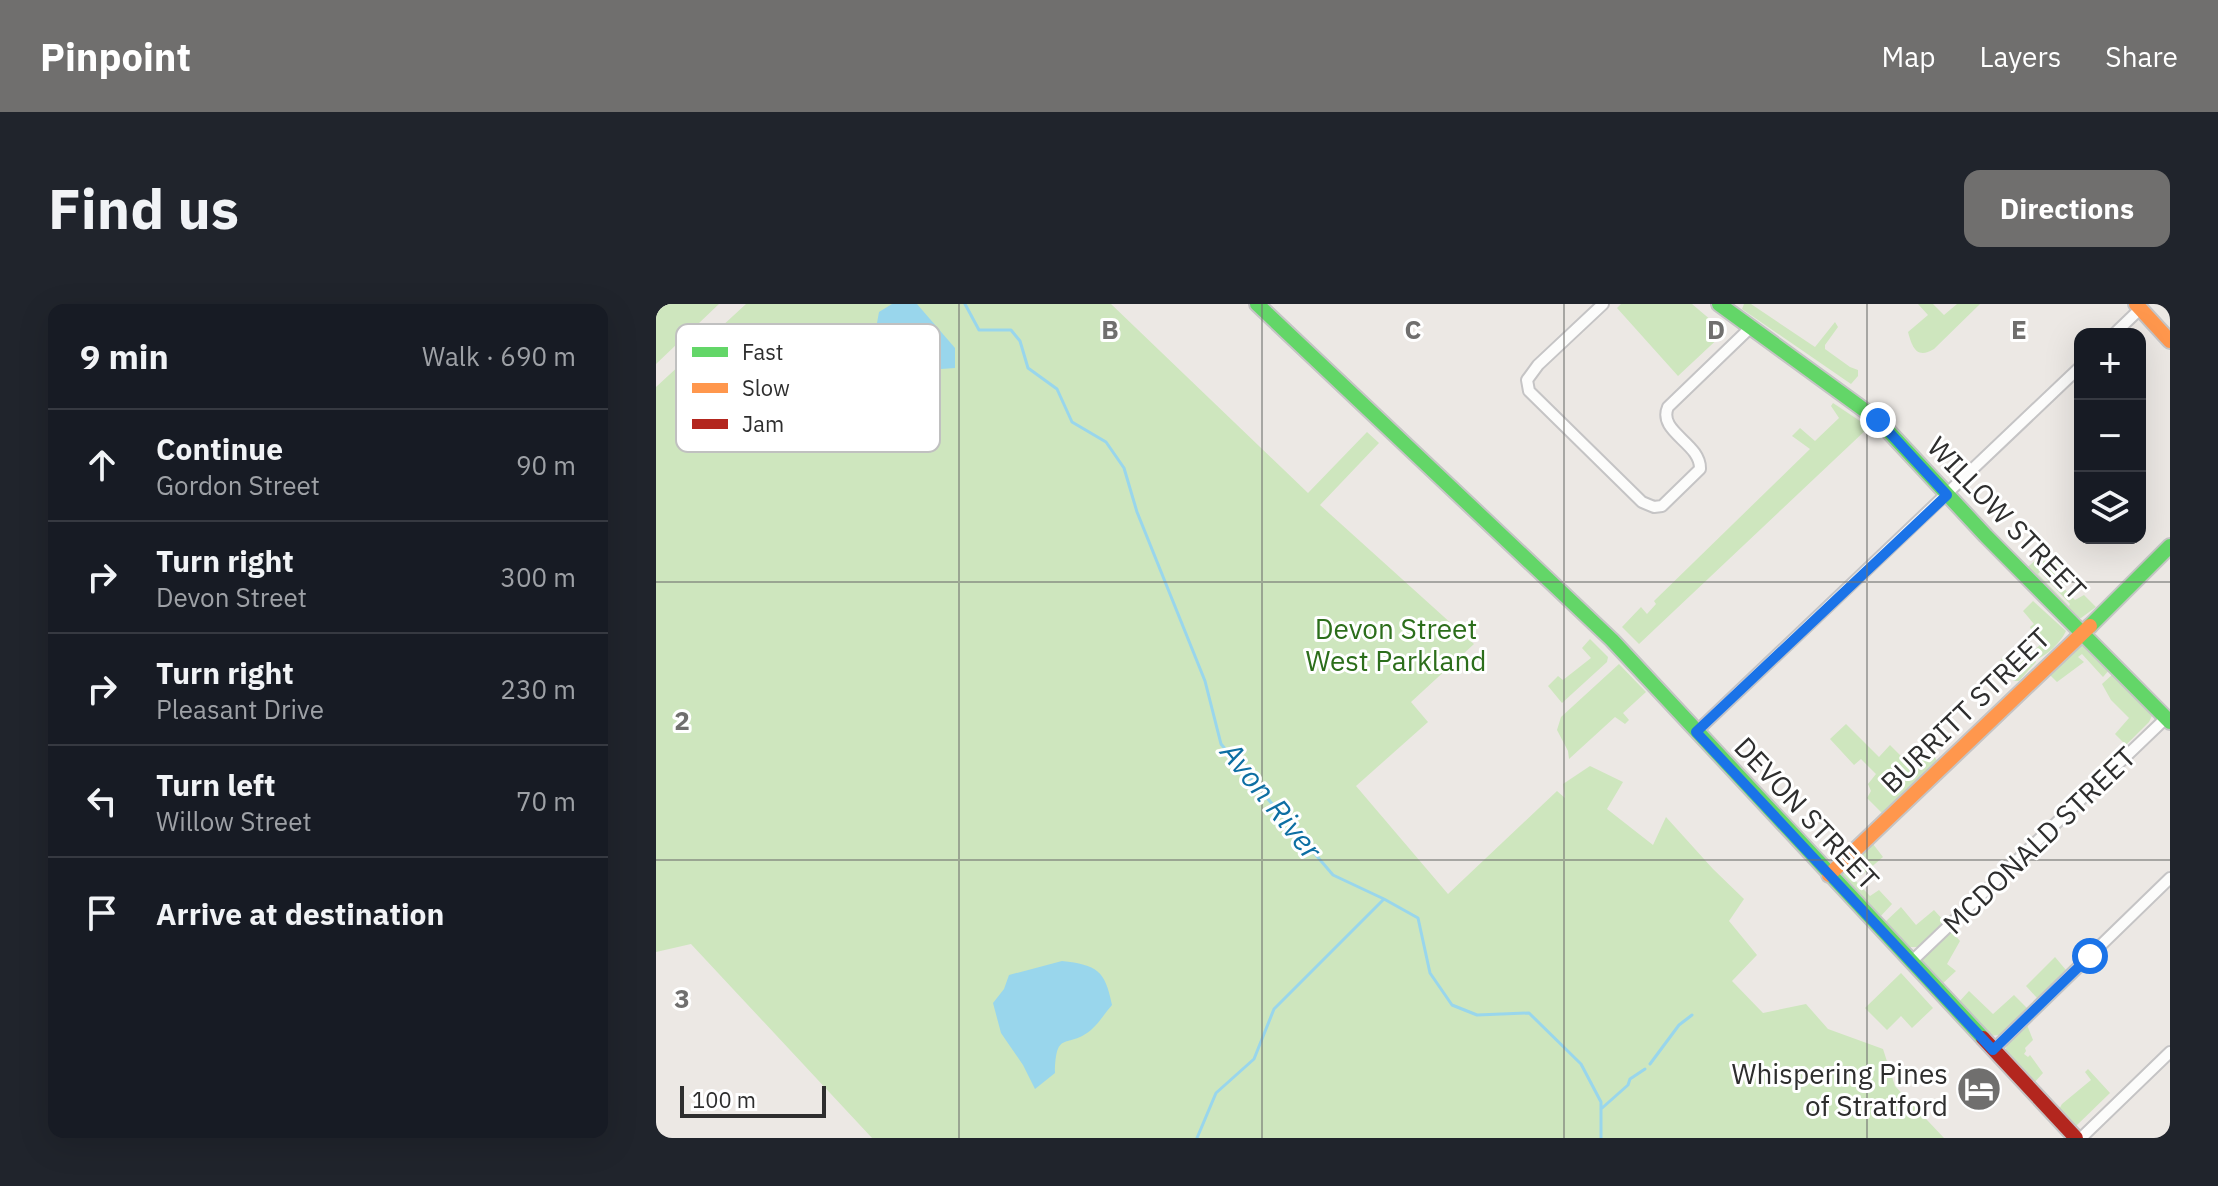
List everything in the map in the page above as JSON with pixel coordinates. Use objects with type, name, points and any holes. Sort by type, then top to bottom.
[{"type":"street","points":[[1603,304],[1538,365],[1527,380],[1529,391],[1642,502],[1654,507],[1662,506],[1700,469],[1697,455],[1666,422],[1668,407],[1750,328]]},
{"type":"street","name":"WILLOW STREET","points":[[1719,304],[1878,420],[1947,495],[2168,720]]},
{"type":"street","name":"DEVON STREET","points":[[1263,306],[1372,414],[1612,640],[2078,1138]]},
{"type":"street","points":[[2119,328],[2138,306],[2170,341]]},
{"type":"street","points":[[1696,732],[2074,373]]},
{"type":"street","name":"BURRITT STREET","points":[[1829,875],[2170,546]]},
{"type":"street","name":"MCDONALD STREET","points":[[1911,962],[2168,720]]},
{"type":"street","points":[[1993,1050],[2170,878]]},
{"type":"street","points":[[2078,1138],[2170,1052]]},
{"type":"green space","points":[[656,304],[719,304],[698,324],[676,324],[676,345],[656,364]]},
{"type":"green space","name":"Devon Street West Parkland","points":[[746,304],[1111,304],[1308,493],[1367,432],[1379,443],[1320,505],[1474,644],[1411,702],[1428,722],[1356,786],[1448,894],[1557,791],[1565,798],[1563,784],[1590,766],[1623,782],[1607,809],[1653,845],[1666,817],[1744,899],[1729,921],[1757,955],[1732,981],[1763,1013],[1806,1004],[1828,1029],[1883,1049],[1895,1086],[1944,1138],[872,1138],[691,944],[656,952],[656,387],[676,369],[676,452],[940,452],[940,324],[724,324]]},
{"type":"green space","points":[[1621,304],[1692,304],[1725,332],[1678,376],[1617,308]]},
{"type":"green space","points":[[1744,304],[1751,304],[1815,347],[1835,322],[1838,327],[1825,349],[1858,370],[1858,376],[1851,384],[1742,309]]},
{"type":"green space","points":[[1918,304],[1933,304],[1944,315],[1957,304],[1980,304],[1934,349],[1923,353],[1913,346],[1908,332],[1928,315]]},
{"type":"green space","points":[[1833,403],[1869,427],[1639,644],[1622,627],[1641,607],[1647,614],[1656,604],[1654,601],[1810,449],[1792,436],[1800,428],[1815,441],[1839,418],[1831,406]]},
{"type":"green space","points":[[2059,556],[2069,567],[2056,580],[2075,600],[2084,595],[2096,607],[2081,618],[2075,617],[2025,569],[2043,558],[2048,563],[2038,574],[2069,606],[2041,573]]},
{"type":"green space","points":[[2033,601],[2066,631],[2053,648],[2035,660],[2019,681],[2014,681],[1998,664],[2003,657],[2014,669],[2041,644],[2030,627],[2034,624],[2023,611]]},
{"type":"green space","points":[[1590,639],[1608,657],[1607,662],[1562,703],[1548,686],[1558,676],[1563,680],[1591,658],[1582,648]]},
{"type":"green space","points":[[2081,643],[2086,644],[2110,669],[2103,677],[2082,654],[2078,657],[2084,662],[2057,682],[2047,672]]},
{"type":"green space","points":[[1619,664],[1646,692],[1623,713],[1629,720],[1625,724],[1615,717],[1569,759],[1557,730],[1561,717]]},
{"type":"green space","points":[[2114,673],[2153,714],[2126,745],[2115,734],[2129,718],[2111,700],[2102,684]]},
{"type":"green space","points":[[1846,724],[1879,757],[1890,745],[1901,756],[1916,744],[1930,757],[1933,754],[1937,761],[1882,813],[1867,798],[1871,791],[1868,784],[1876,774],[1861,759],[1854,765],[1830,739]]},
{"type":"green space","points":[[1870,843],[1883,857],[1861,876],[1852,870],[1847,872],[1870,896],[1879,890],[1892,904],[1880,917],[1842,874],[1843,869]]},
{"type":"green space","points":[[1901,907],[1916,925],[1934,910],[1944,921],[1919,947],[1907,947],[1884,923]]},
{"type":"green space","points":[[1951,931],[1960,941],[1947,964],[1956,971],[1941,985],[1923,965],[1923,958]]},
{"type":"green space","points":[[2055,957],[2066,970],[2037,998],[2026,986]]},
{"type":"green space","points":[[1901,973],[1933,1008],[1912,1028],[1901,1016],[1887,1030],[1865,1008]]},
{"type":"green space","points":[[1969,991],[1993,1014],[2014,995],[2027,1008],[1999,1035],[1990,1036],[1958,1003]]},
{"type":"green space","points":[[2027,1025],[2033,1040],[2025,1048],[2024,1054],[2030,1055],[2043,1073],[2033,1084],[2005,1053],[2007,1044]]},
{"type":"green space","points":[[2088,1069],[2110,1093],[2075,1127],[2058,1111],[2091,1080],[2085,1072]]},
{"type":"water","points":[[892,304],[917,304],[934,324],[878,324],[879,312]]},
{"type":"water","points":[[940,331],[955,348],[955,368],[941,369]]},
{"type":"water","points":[[1062,961],[1098,971],[1106,984],[1112,1005],[1091,1030],[1061,1045],[1055,1073],[1035,1089],[1001,1033],[993,1003],[1004,989],[1009,975]]},
{"type":"waterway","name":"Avon River","points":[[965,304],[979,330],[1011,330],[1020,341],[1028,368],[1057,389],[1072,422],[1106,442],[1124,468],[1137,512],[1205,681],[1221,744],[1333,875],[1418,918],[1430,973],[1452,1005],[1477,1015],[1529,1013],[1581,1064],[1601,1102],[1601,1138]]},
{"type":"waterway","points":[[1197,1138],[1216,1093],[1254,1059],[1274,1009],[1384,899]]},
{"type":"waterway","points":[[1650,1064],[1679,1025],[1692,1015]]},
{"type":"waterway","points":[[1601,1109],[1628,1085],[1630,1079],[1645,1069]]},
{"type":"traffic: fast","points":[[1257,304],[1612,640],[1983,1038]]},
{"type":"traffic: fast","points":[[1719,304],[1878,420],[1986,536],[2170,722]]},
{"type":"traffic: fast","points":[[2090,626],[2170,546]]},
{"type":"traffic: slow","points":[[2136,304],[2170,341]]},
{"type":"traffic: slow","points":[[1829,875],[2090,626]]},
{"type":"traffic: jam","points":[[1983,1038],[2076,1138]]},
{"type":"place","name":"Whispering Pines of Stratford","points":[[1979,1089]]},
{"type":"route","points":[[1878,420],[1947,495],[1696,732],[1993,1050],[2090,956]]}]
